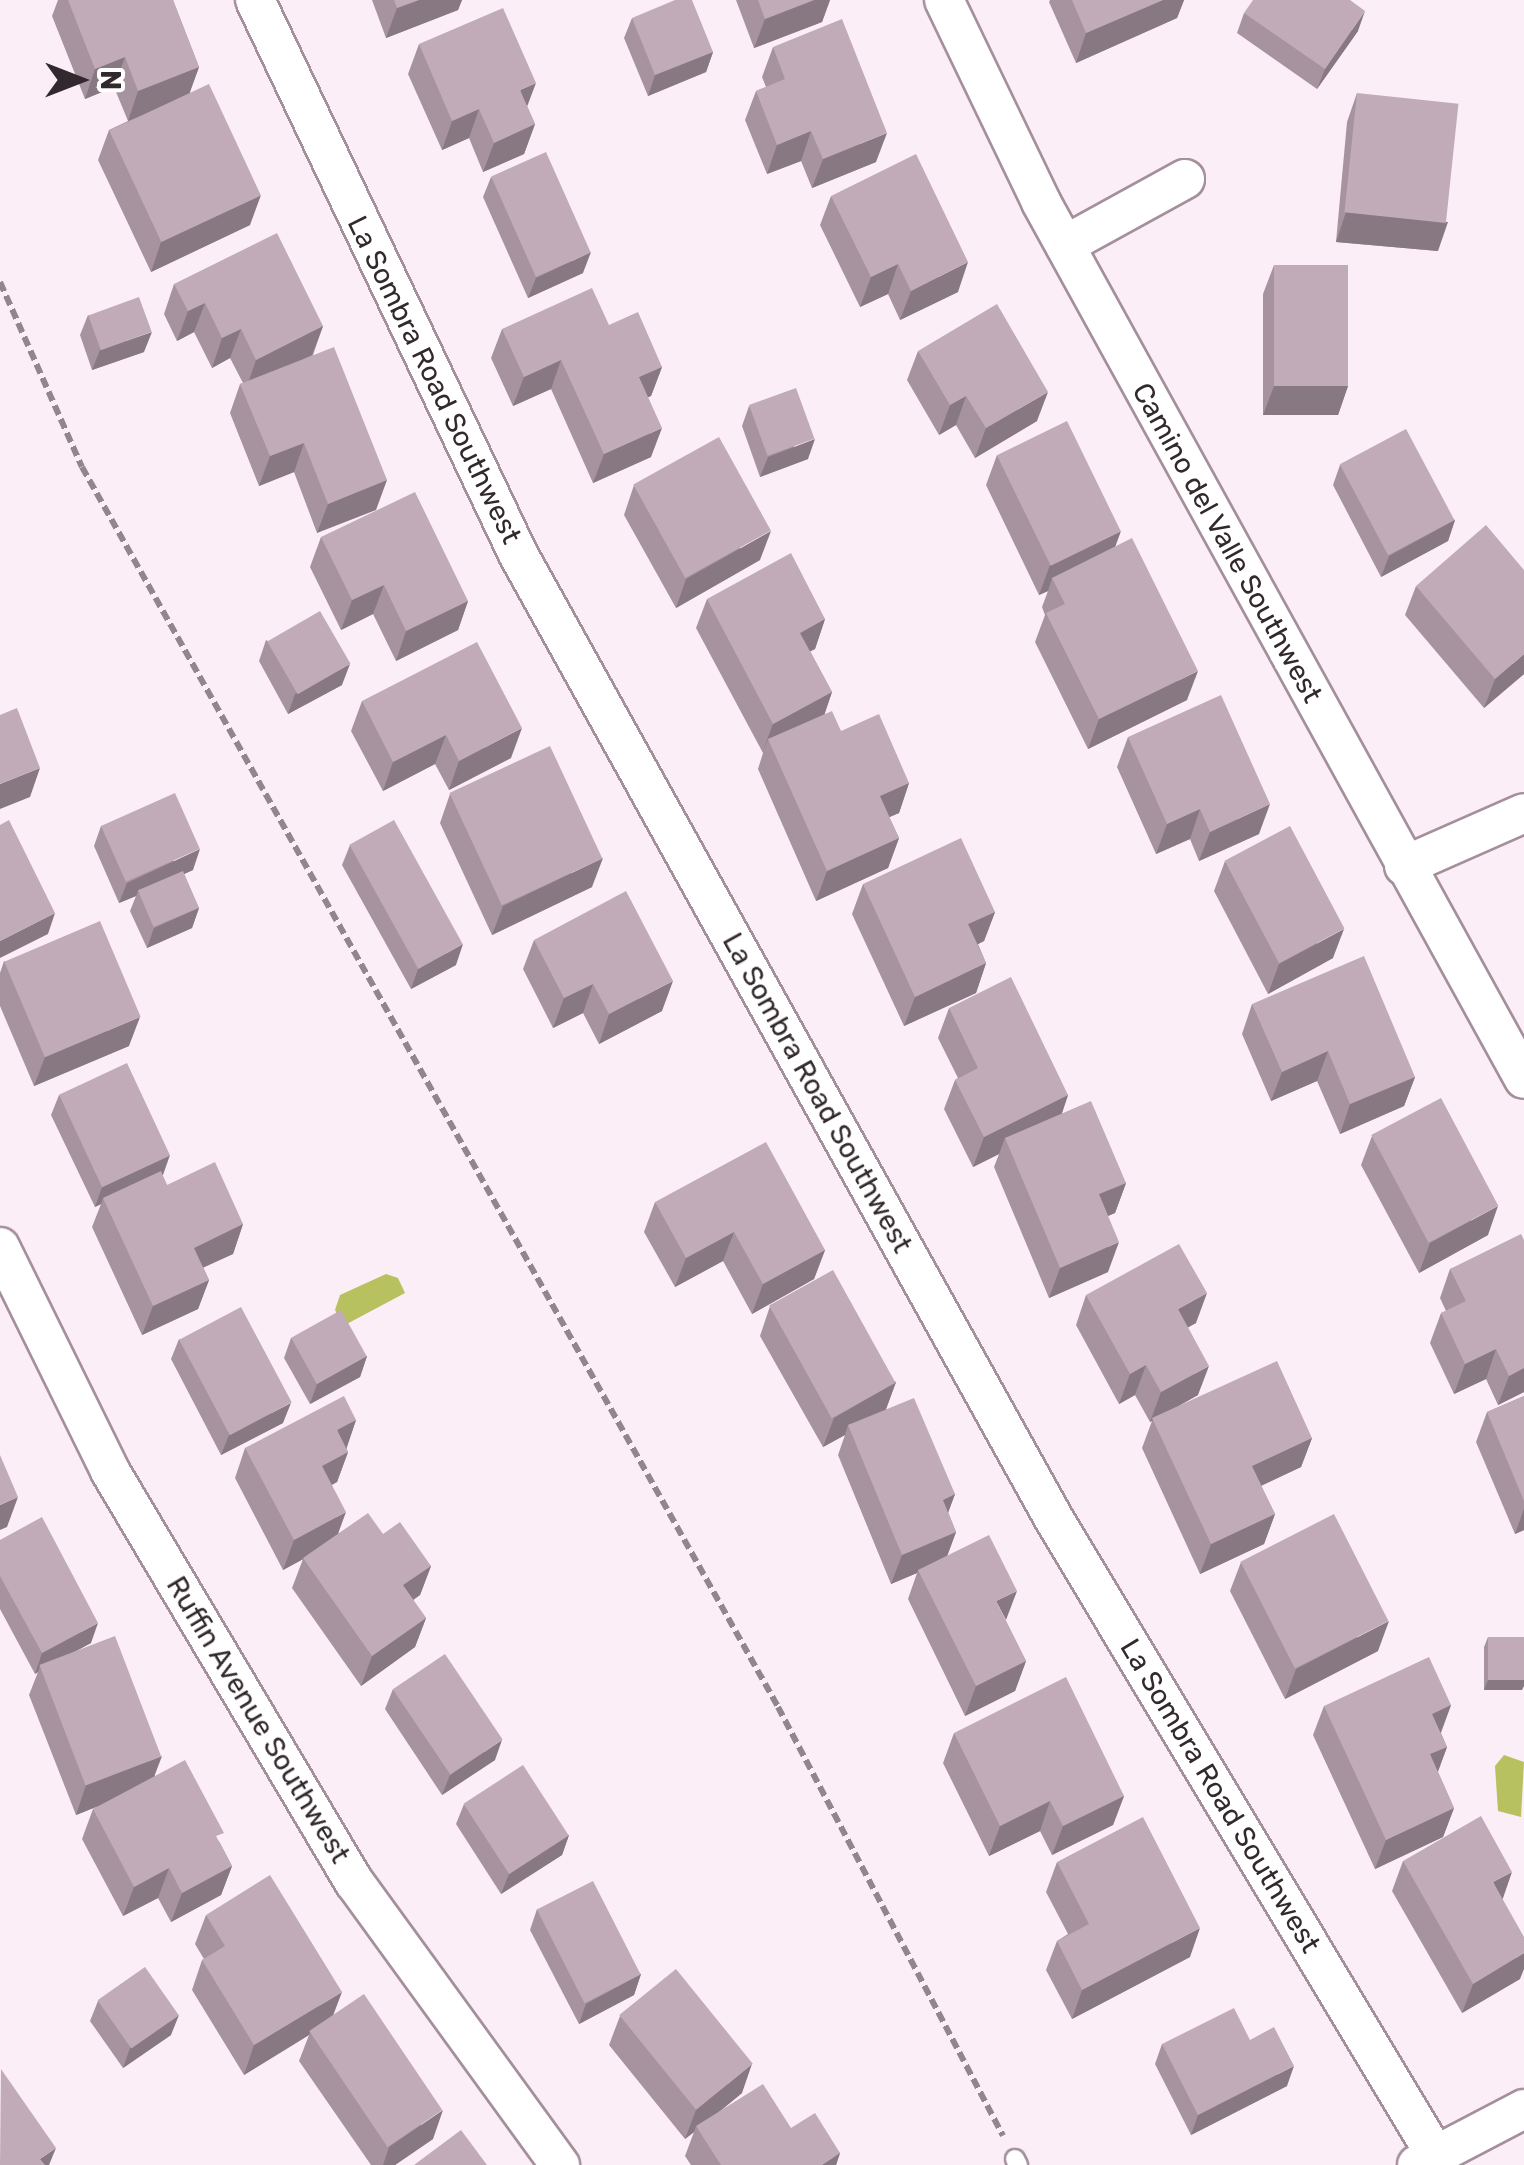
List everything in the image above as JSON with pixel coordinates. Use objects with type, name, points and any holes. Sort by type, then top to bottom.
[{"type":"street","name":"La Sombra Road Southwest","points":[[255,0],[518,554],[1054,1519],[1426,2161]]},
{"type":"street","name":"Camino del Valle Southwest","points":[[944,0],[1065,245],[1524,1079]]},
{"type":"street","points":[[1065,245],[1185,179]]},
{"type":"street","points":[[1404,866],[1524,813]]},
{"type":"street","name":"Ruffin Avenue Southwest","points":[[0,1247],[110,1471],[355,1883],[560,2165]]},
{"type":"street","points":[[1426,2161],[1524,2109]]},
{"type":"path","points":[[0,282],[82,468],[778,1707],[1016,2162]]},
{"type":"shaded area","points":[[386,1274],[398,1278],[405,1293],[343,1326],[335,1310],[340,1295]]},
{"type":"shaded area","points":[[1504,1755],[1524,1762],[1521,1817],[1498,1811],[1495,1766]]},
{"type":"building","points":[[68,0],[173,0],[199,67],[138,91],[125,57],[95,69]]},
{"type":"building","points":[[394,0],[419,0],[397,8]]},
{"type":"building","points":[[675,0],[692,0],[713,52],[655,75],[632,18]]},
{"type":"building","points":[[758,0],[814,0],[765,19]]},
{"type":"building","points":[[1072,0],[1163,0],[1086,33]]},
{"type":"building","points":[[1253,0],[1350,0],[1365,11],[1325,69],[1244,13]]},
{"type":"building","points":[[503,8],[536,83],[520,90],[535,124],[494,143],[479,109],[452,121],[419,44]]},
{"type":"building","points":[[842,19],[887,133],[823,159],[811,131],[777,145],[756,91],[785,79],[773,47]]},
{"type":"building","points":[[209,84],[261,195],[161,242],[109,130]]},
{"type":"building","points":[[1357,93],[1458,104],[1446,223],[1344,212]]},
{"type":"building","points":[[546,152],[591,252],[536,277],[491,176]]},
{"type":"building","points":[[916,154],[968,262],[911,291],[898,264],[871,277],[831,196]]},
{"type":"building","points":[[277,233],[323,326],[256,360],[241,329],[222,338],[205,303],[188,311],[174,284]]},
{"type":"building","points":[[1274,265],[1348,265],[1348,386],[1274,386]]},
{"type":"building","points":[[592,288],[609,325],[638,312],[662,367],[639,377],[662,428],[604,454],[561,360],[524,377],[502,329]]},
{"type":"building","points":[[139,297],[152,332],[101,350],[88,315]]},
{"type":"building","points":[[997,304],[1048,392],[986,428],[966,396],[950,405],[918,351]]},
{"type":"building","points":[[334,347],[387,480],[328,504],[304,443],[270,456],[240,384]]},
{"type":"building","points":[[796,388],[814,439],[767,456],[749,405]]},
{"type":"building","points":[[1067,421],[1121,532],[1051,566],[997,455]]},
{"type":"building","points":[[1406,429],[1454,520],[1388,555],[1340,464]]},
{"type":"building","points":[[719,437],[771,531],[685,578],[633,485]]},
{"type":"building","points":[[415,492],[468,601],[406,631],[384,585],[352,600],[321,537]]},
{"type":"building","points":[[1486,525],[1524,570],[1524,654],[1495,679],[1416,586]]},
{"type":"building","points":[[1132,538],[1198,671],[1099,719],[1046,613],[1065,604],[1052,578]]},
{"type":"building","points":[[791,553],[825,619],[800,633],[832,692],[773,724],[707,599]]},
{"type":"building","points":[[320,611],[350,664],[298,694],[267,642]]},
{"type":"building","points":[[477,642],[522,728],[459,761],[446,735],[393,762],[362,701]]},
{"type":"building","points":[[1221,695],[1270,804],[1210,832],[1200,809],[1167,824],[1128,737]]},
{"type":"building","points":[[17,708],[40,768],[0,784],[0,715]]},
{"type":"building","points":[[832,711],[841,731],[879,714],[909,783],[880,796],[899,838],[827,871],[768,739]]},
{"type":"building","points":[[550,746],[602,858],[502,905],[449,793]]},
{"type":"building","points":[[175,793],[200,849],[126,882],[101,826]]},
{"type":"building","points":[[9,820],[55,913],[0,941],[0,825]]},
{"type":"building","points":[[394,820],[463,944],[418,969],[349,845]]},
{"type":"building","points":[[1290,826],[1344,928],[1279,963],[1225,861]]},
{"type":"building","points":[[961,838],[995,912],[968,924],[986,963],[915,997],[863,884]]},
{"type":"building","points":[[183,871],[199,908],[154,927],[138,890]]},
{"type":"building","points":[[626,891],[673,981],[609,1014],[593,984],[564,998],[534,940]]},
{"type":"building","points":[[100,921],[141,1017],[45,1057],[4,962]]},
{"type":"building","points":[[1364,956],[1415,1077],[1350,1104],[1328,1051],[1282,1072],[1252,1004]]},
{"type":"building","points":[[1011,977],[1068,1095],[984,1137],[955,1080],[978,1068],[949,1008]]},
{"type":"building","points":[[127,1063],[170,1155],[102,1187],[59,1095]]},
{"type":"building","points":[[1441,1098],[1498,1206],[1429,1243],[1371,1135]]},
{"type":"building","points":[[1091,1101],[1126,1183],[1099,1194],[1119,1242],[1060,1268],[1005,1138]]},
{"type":"building","points":[[766,1142],[825,1250],[763,1284],[734,1232],[686,1258],[655,1202]]},
{"type":"building","points":[[215,1162],[243,1224],[194,1248],[209,1280],[153,1306],[103,1198],[161,1171],[167,1185]]},
{"type":"building","points":[[1521,1234],[1524,1368],[1509,1376],[1496,1349],[1465,1364],[1441,1313],[1466,1301],[1450,1269]]},
{"type":"building","points":[[1179,1244],[1207,1293],[1178,1309],[1209,1366],[1161,1392],[1146,1365],[1130,1374],[1086,1295]]},
{"type":"building","points":[[833,1270],[896,1383],[832,1418],[769,1305]]},
{"type":"building","points":[[241,1307],[292,1402],[230,1435],[179,1340]]},
{"type":"building","points":[[341,1310],[367,1356],[317,1384],[291,1338]]},
{"type":"building","points":[[1277,1361],[1312,1438],[1252,1466],[1275,1514],[1211,1544],[1152,1418]]},
{"type":"building","points":[[344,1396],[356,1420],[337,1430],[348,1452],[322,1466],[346,1512],[294,1540],[245,1448]]},
{"type":"building","points":[[1524,1396],[1524,1501],[1487,1412]]},
{"type":"building","points":[[914,1398],[955,1494],[943,1500],[956,1532],[902,1555],[848,1425]]},
{"type":"building","points":[[0,1455],[18,1497],[0,1505]]},
{"type":"building","points":[[368,1513],[383,1534],[400,1522],[431,1566],[403,1585],[426,1618],[372,1656],[303,1558]]},
{"type":"building","points":[[1334,1514],[1388,1621],[1295,1669],[1240,1562]]},
{"type":"building","points":[[42,1517],[98,1623],[42,1653],[0,1576],[0,1540]]},
{"type":"building","points":[[989,1535],[1017,1591],[996,1601],[1026,1661],[976,1686],[918,1570]]},
{"type":"building","points":[[115,1636],[161,1756],[86,1785],[39,1665]]},
{"type":"building","points":[[1488,1637],[1524,1637],[1524,1680],[1488,1680]]},
{"type":"building","points":[[445,1654],[503,1739],[450,1775],[393,1689]]},
{"type":"building","points":[[1429,1657],[1451,1705],[1432,1714],[1447,1747],[1430,1754],[1454,1808],[1386,1840],[1324,1706]]},
{"type":"building","points":[[1066,1677],[1124,1796],[1063,1826],[1050,1801],[1000,1826],[954,1733]]},
{"type":"building","points":[[185,1760],[224,1833],[216,1836],[232,1866],[182,1893],[169,1868],[134,1887],[93,1809]]},
{"type":"building","points":[[523,1765],[569,1835],[509,1874],[463,1804]]},
{"type":"building","points":[[1481,1816],[1512,1872],[1493,1882],[1524,1937],[1524,1953],[1473,1984],[1403,1861]]},
{"type":"building","points":[[1143,1817],[1200,1928],[1082,1990],[1057,1941],[1089,1924],[1057,1862]]},
{"type":"building","points":[[270,1875],[342,1992],[254,2045],[202,1960],[225,1946],[206,1915]]},
{"type":"building","points":[[593,1881],[641,1975],[585,2003],[537,1910]]},
{"type":"building","points":[[145,1967],[179,2015],[131,2049],[97,2000]]},
{"type":"building","points":[[676,1969],[753,2064],[696,2110],[619,2015]]},
{"type":"building","points":[[364,1994],[442,2110],[388,2147],[309,2031]]},
{"type":"building","points":[[1234,2008],[1250,2040],[1274,2027],[1294,2066],[1198,2115],[1162,2044]]},
{"type":"building","points":[[1,2069],[56,2148],[40,2159],[45,2165],[0,2165]]},
{"type":"building","points":[[763,2084],[791,2128],[815,2113],[840,2153],[822,2165],[721,2165],[696,2126]]},
{"type":"building","points":[[461,2130],[487,2165],[414,2165]]}]
